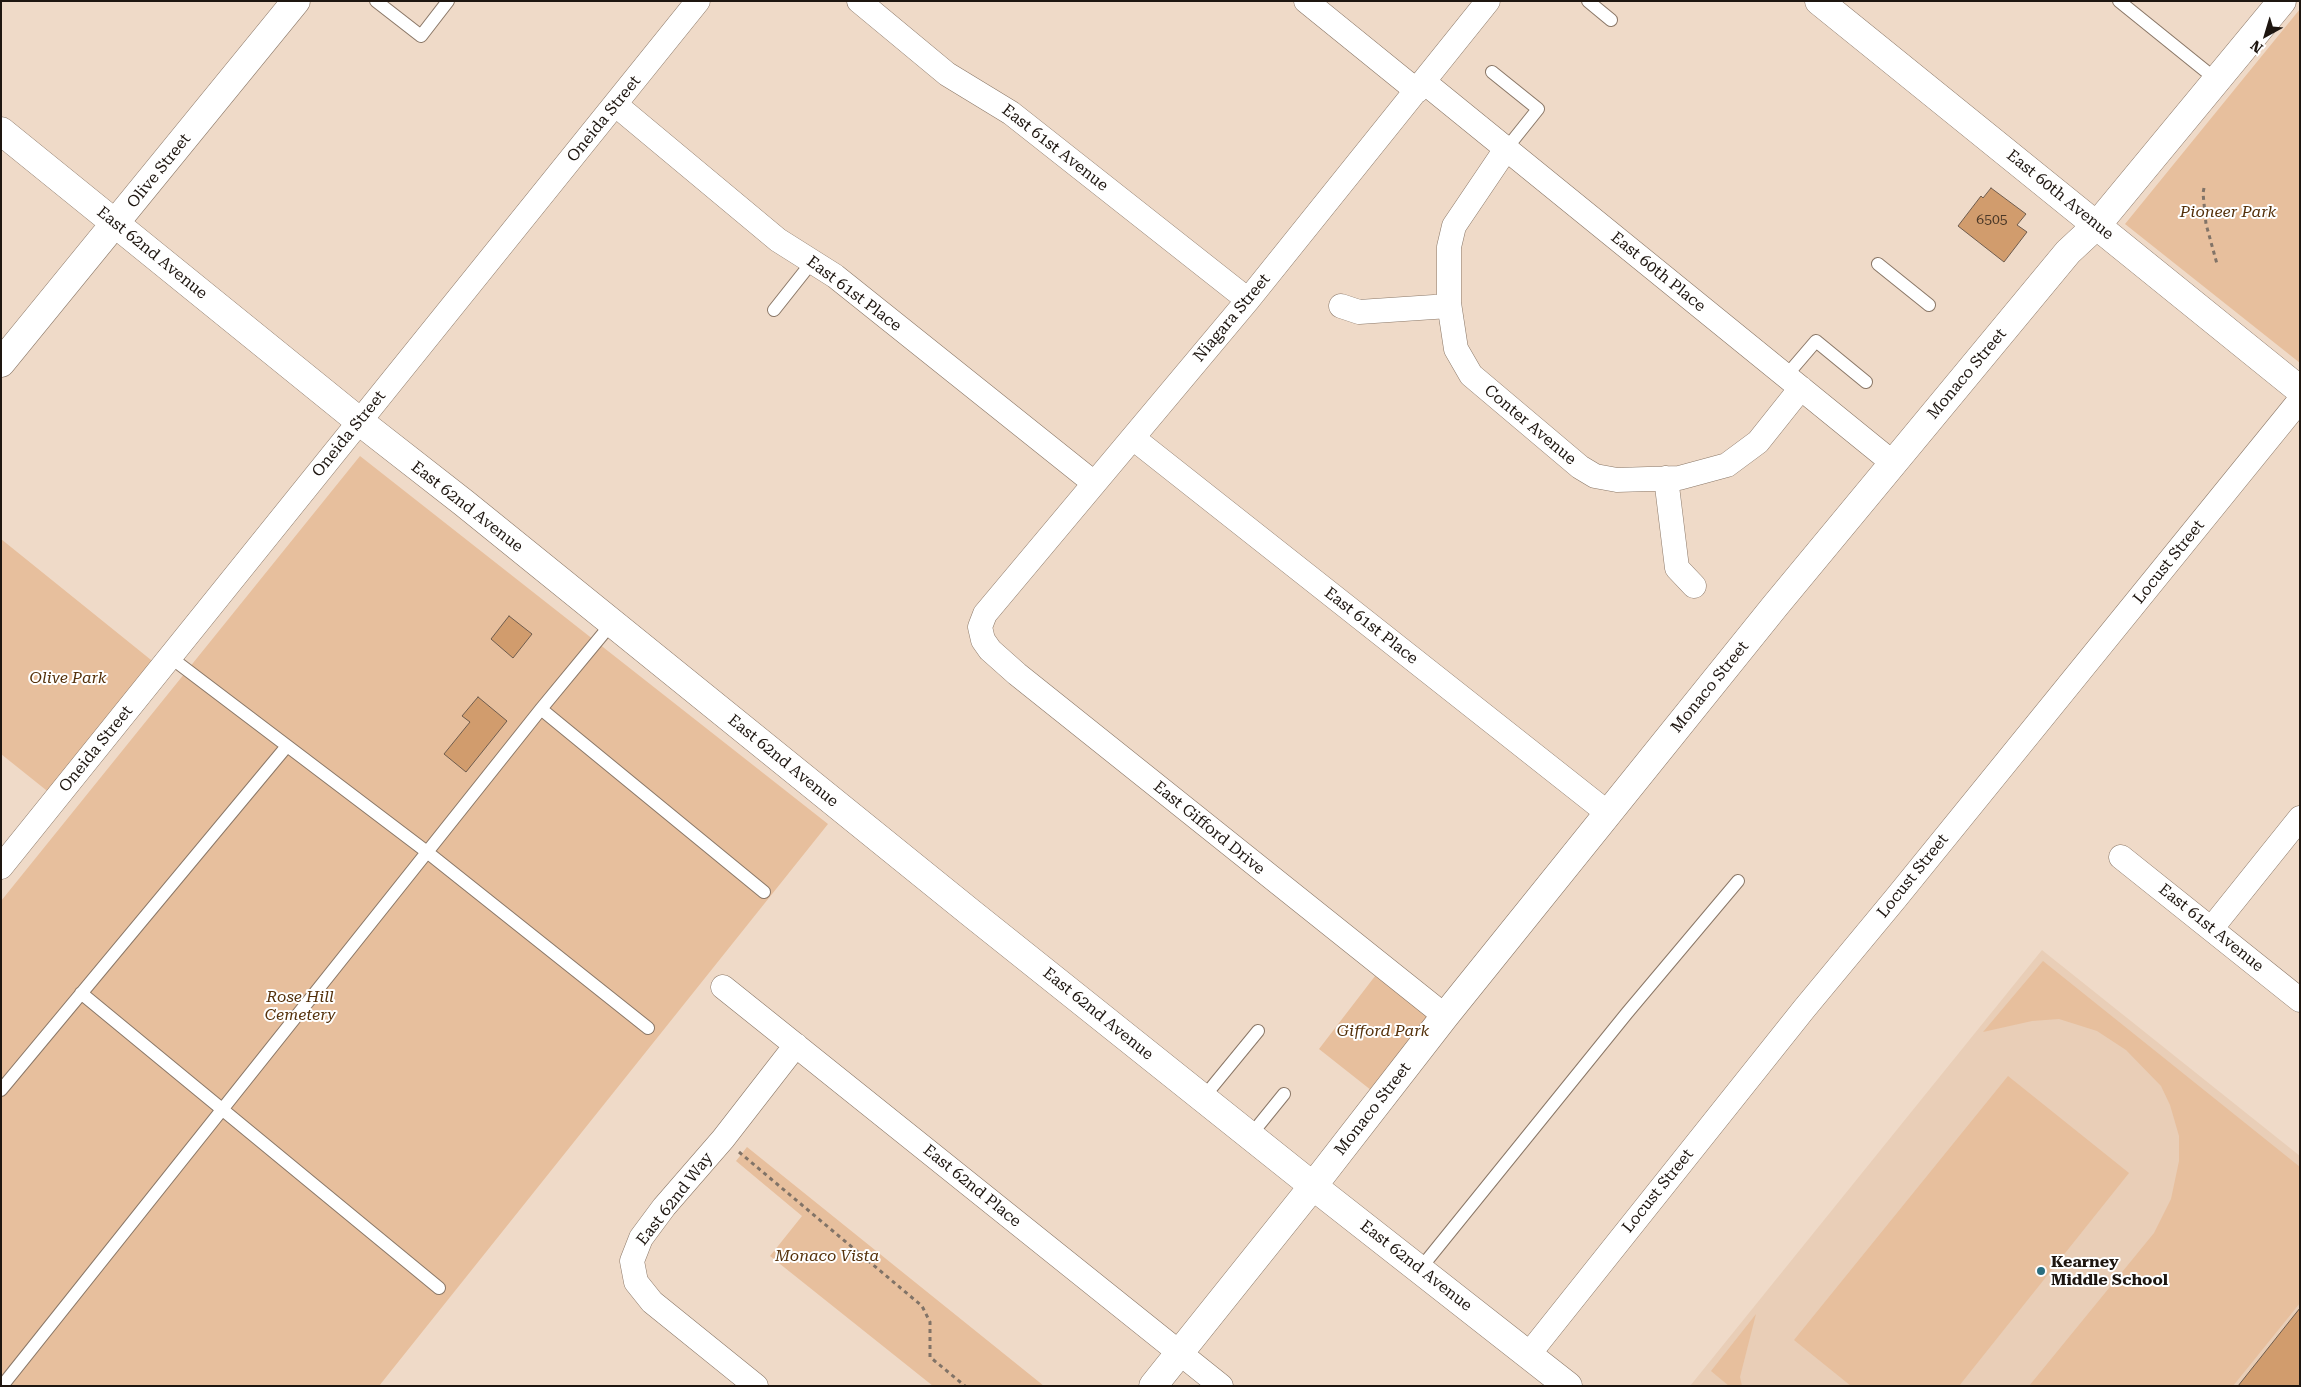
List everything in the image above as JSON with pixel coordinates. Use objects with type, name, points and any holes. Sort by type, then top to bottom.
[{"type":"street","name":"Olive Street","points":[[1,363],[117,224],[296,1]]},
{"type":"street","name":"Oneida Street","points":[[1,867],[698,1]]},
{"type":"street","name":"East 61st Avenue","points":[[859,1],[947,74],[1011,113],[1248,300]]},
{"type":"street","name":"East 60th Place","points":[[1306,1],[1506,149],[1893,462]]},
{"type":"street","name":"Niagara Street","points":[[981,634],[980,627],[985,614],[1248,300],[1488,1]]},
{"type":"street","name":"East 60th Avenue","points":[[1819,1],[2300,390]]},
{"type":"street","name":"Monaco Street","points":[[1153,1386],[1313,1186],[1445,1016],[1893,462],[2068,252],[2097,225],[2218,81],[2282,1]]},
{"type":"street","name":"East 61st Place","points":[[616,105],[778,240],[835,276],[1094,483]]},
{"type":"street","name":"East 62nd Avenue","points":[[1,131],[359,421],[1250,1136],[1568,1386]]},
{"type":"street","name":"Conter Avenue","points":[[1506,149],[1454,226],[1449,247],[1449,306],[1456,349],[1471,375],[1580,467],[1594,476],[1618,480],[1679,478],[1727,465],[1758,442],[1794,382]]},
{"type":"street","points":[[1341,306],[1359,312],[1449,306]]},
{"type":"street","name":"Locust Street","points":[[1529,1354],[1804,1009],[2300,400]]},
{"type":"street","name":"East 61st Place","points":[[1133,438],[1609,814]]},
{"type":"street","points":[[1666,478],[1677,568],[1694,586]]},
{"type":"street","name":"East Gifford Drive","points":[[981,634],[990,650],[1017,674],[1445,1016]]},
{"type":"street","points":[[2211,929],[2300,818]]},
{"type":"street","name":"East 61st Avenue","points":[[2121,857],[2300,1000]]},
{"type":"street","name":"East 62nd Place","points":[[723,987],[1221,1386]]},
{"type":"street","name":"East 62nd Way","points":[[756,1386],[652,1302],[641,1290],[633,1273],[632,1261],[641,1238],[723,1139],[796,1045]]},
{"type":"lane","points":[[376,1],[420,36],[448,1]]},
{"type":"lane","points":[[1588,1],[1611,20]]},
{"type":"lane","points":[[2119,1],[2218,81]]},
{"type":"lane","points":[[1492,72],[1538,109],[1506,149]]},
{"type":"lane","points":[[774,310],[812,262]]},
{"type":"lane","points":[[1878,264],[1929,304]]},
{"type":"lane","points":[[1794,382],[1816,341],[1866,382]]},
{"type":"lane","points":[[2,1386],[223,1111],[541,709],[612,623]]},
{"type":"lane","points":[[170,657],[427,852],[648,1028]]},
{"type":"lane","points":[[541,709],[764,892]]},
{"type":"lane","points":[[1,1090],[287,746]]},
{"type":"lane","points":[[1420,1269],[1627,1013],[1738,882]]},
{"type":"lane","points":[[81,993],[439,1288]]},
{"type":"lane","points":[[1203,1098],[1258,1031]]},
{"type":"lane","points":[[1250,1136],[1284,1094]]},
{"type":"path","points":[[2204,188],[2206,224],[2217,264]]},
{"type":"path","points":[[723,1139],[922,1306],[930,1322],[930,1357],[965,1386]]},
{"type":"shaded area","name":"Kearney Middle School","points":[[2042,950],[2300,1156],[2300,1386],[1690,1386]]},
{"type":"green space","name":"Pioneer Park","points":[[2300,9],[2300,363],[2125,224]]},
{"type":"green space","name":"Rose Hill Cemetery","points":[[360,456],[828,824],[379,1386],[1,1386],[1,901]]},
{"type":"green space","name":"Olive Park","points":[[1,539],[161,668],[56,798],[1,754]]},
{"type":"green space","points":[[2043,961],[2300,1167],[2300,1303],[2233,1386],[2029,1386],[2154,1233],[2171,1199],[2179,1161],[2179,1136],[2170,1105],[2161,1086],[2126,1050],[2097,1031],[2059,1019],[2032,1021],[1983,1032]]},
{"type":"green space","name":"Gifford Park","points":[[1382,967],[1445,1016],[1381,1098],[1319,1049]]},
{"type":"green space","points":[[2008,1076],[2129,1173],[1959,1386],[1851,1386],[1794,1340]]},
{"type":"green space","name":"Monaco Vista","points":[[747,1147],[1044,1386],[933,1386],[770,1256],[802,1216],[736,1161]]},
{"type":"green space","points":[[1756,1314],[1740,1377],[1742,1386],[1729,1386],[1711,1371]]},
{"type":"building","points":[[1991,188],[2026,214],[2017,225],[2027,232],[2004,262],[1958,226],[1981,196],[1983,198]]},
{"type":"building","points":[[509,616],[532,634],[513,658],[491,639]]},
{"type":"building","points":[[478,697],[507,721],[466,772],[444,754],[470,722],[462,716]]},
{"type":"building","points":[[2300,1308],[2300,1386],[2238,1386]]},
{"type":"place","name":"Kearney Middle School","points":[[2041,1271]]}]
